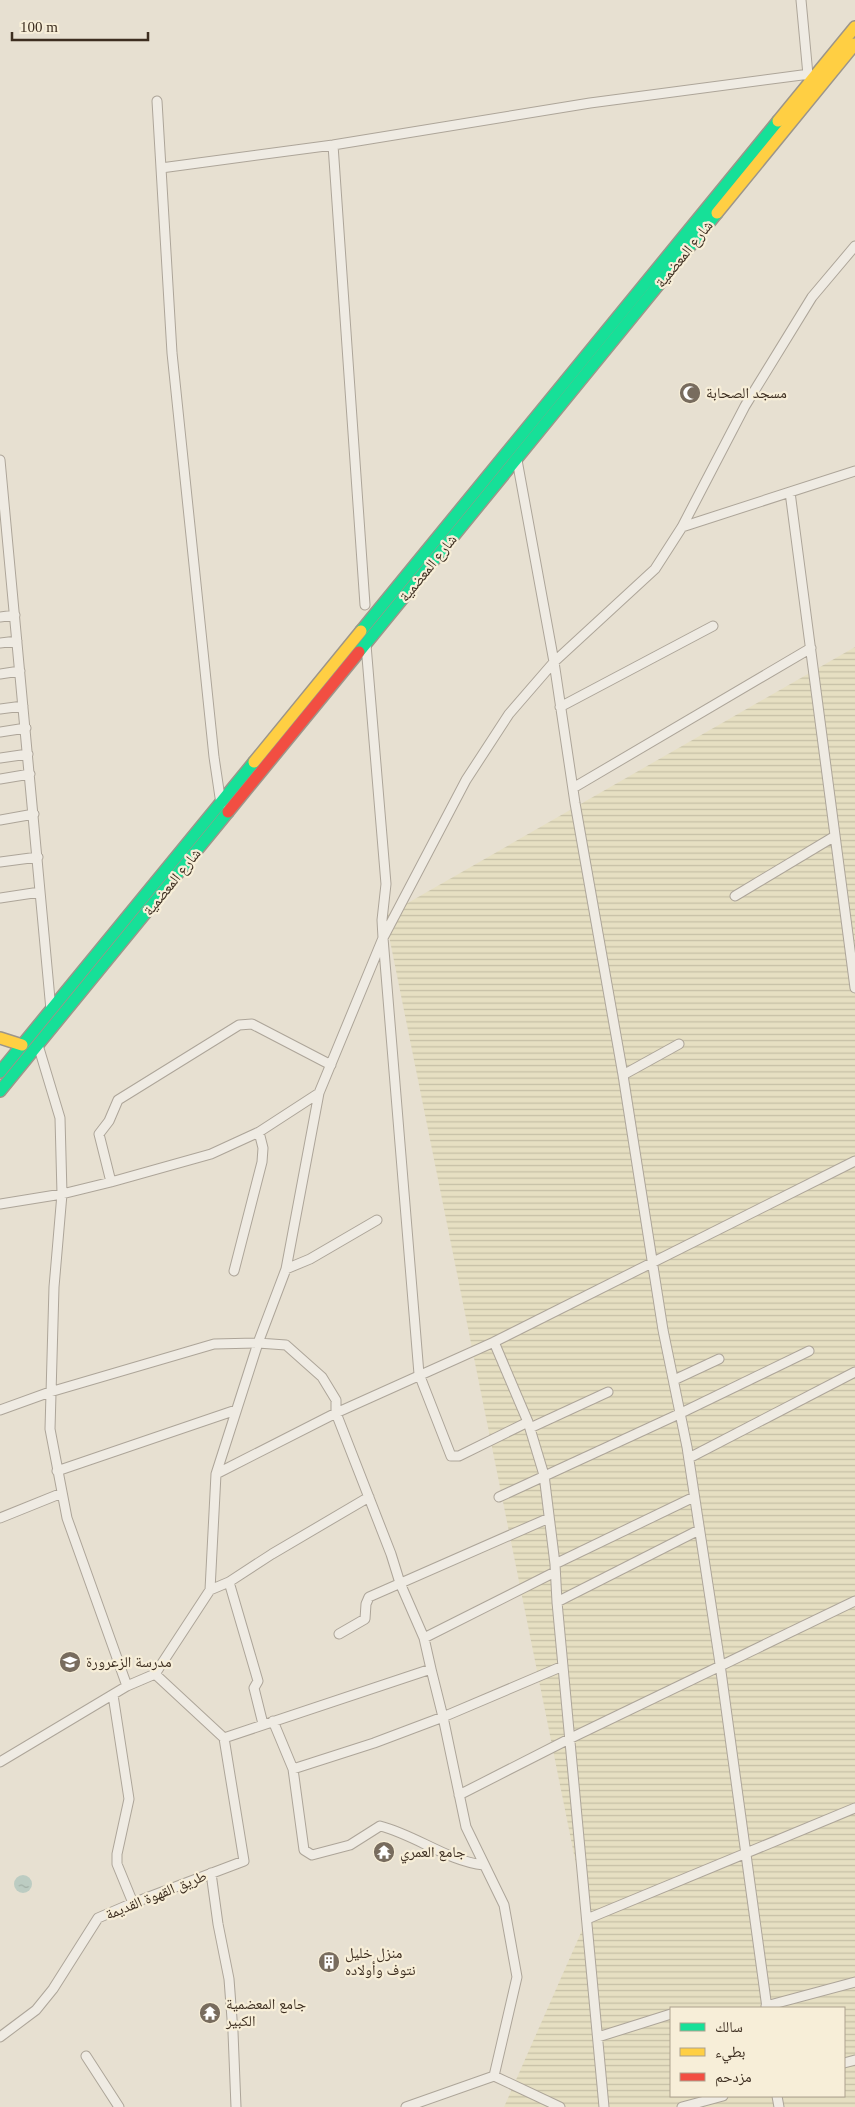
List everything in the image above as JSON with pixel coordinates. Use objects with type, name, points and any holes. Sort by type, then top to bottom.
[{"type":"main road","name":"شارع المعضمية","points":[[0,1091],[531,444],[855,27]]},
{"type":"main road","name":"شارع المعضمية","points":[[0,1072],[816,78],[855,44]]},
{"type":"main road","points":[[521,436],[531,444]]},
{"type":"main road","points":[[0,1038],[22,1045]]},
{"type":"street","points":[[161,168],[333,145],[590,103],[816,78],[801,0]]},
{"type":"street","points":[[157,101],[172,353],[212,747],[221,804]]},
{"type":"street","points":[[333,145],[365,605]]},
{"type":"street","points":[[0,1762],[127,1686],[155,1674],[210,1590],[216,1474],[258,1343],[286,1269],[320,1093],[383,938],[466,780],[509,714],[554,662],[655,569],[682,527],[745,406],[812,297],[855,246]]},
{"type":"street","points":[[0,460],[51,1011]]},
{"type":"street","points":[[517,460],[554,662],[573,788],[623,1075],[653,1263],[689,1458],[720,1666],[766,2007],[855,1982]]},
{"type":"street","points":[[682,527],[855,471]]},
{"type":"street","points":[[790,492],[855,988]]},
{"type":"street","points":[[0,617],[15,615]]},
{"type":"street","points":[[560,707],[713,626]]},
{"type":"street","points":[[0,643],[17,641]]},
{"type":"street","points":[[366,645],[386,884],[382,920],[383,938],[419,1374],[451,1456],[459,1456],[608,1392]]},
{"type":"street","points":[[573,788],[810,648]]},
{"type":"street","points":[[0,674],[20,671]]},
{"type":"street","points":[[0,709],[23,706]]},
{"type":"street","points":[[0,732],[26,728]]},
{"type":"street","points":[[0,758],[28,754]]},
{"type":"street","points":[[0,779],[30,774]]},
{"type":"street","points":[[0,820],[34,814]]},
{"type":"street","points":[[735,896],[835,836]]},
{"type":"street","points":[[0,862],[38,857]]},
{"type":"street","points":[[0,898],[40,892]]},
{"type":"street","points":[[111,1182],[99,1134],[109,1121],[118,1100],[238,1025],[252,1024],[331,1065]]},
{"type":"street","points":[[623,1075],[679,1044]]},
{"type":"street","points":[[38,1045],[60,1118],[62,1194],[54,1288],[50,1429],[67,1518],[127,1686]]},
{"type":"street","points":[[0,1204],[62,1194],[211,1154],[259,1132],[320,1093]]},
{"type":"street","points":[[234,1271],[262,1162],[263,1148],[259,1132]]},
{"type":"street","points":[[216,1474],[336,1413],[419,1374],[494,1342],[855,1161]]},
{"type":"street","points":[[286,1269],[310,1259],[377,1220]]},
{"type":"street","points":[[494,1342],[529,1425],[544,1475],[555,1568],[604,2107]]},
{"type":"street","points":[[0,1410],[50,1392],[214,1344],[258,1343],[286,1345],[322,1377],[336,1400],[336,1413],[391,1554],[400,1584],[424,1638],[466,1827],[504,1905],[517,1976],[494,2076]]},
{"type":"street","points":[[498,1497],[680,1414],[809,1351]]},
{"type":"street","points":[[674,1380],[719,1359]]},
{"type":"street","points":[[689,1458],[855,1372]]},
{"type":"street","points":[[57,1472],[236,1410]]},
{"type":"street","points":[[0,1518],[62,1493]]},
{"type":"street","points":[[424,1638],[694,1497]]},
{"type":"street","points":[[210,1590],[229,1582],[272,1554],[369,1498]]},
{"type":"street","points":[[338,1634],[365,1619],[366,1604],[369,1597],[549,1518]]},
{"type":"street","points":[[557,1602],[699,1530]]},
{"type":"street","points":[[229,1582],[258,1681],[254,1688],[262,1724]]},
{"type":"street","points":[[459,1795],[571,1738],[855,1601]]},
{"type":"street","points":[[293,1769],[443,1718],[563,1666]]},
{"type":"street","points":[[155,1674],[224,1738],[430,1669]]},
{"type":"street","points":[[113,1695],[129,1799],[117,1864],[132,1903]]},
{"type":"street","points":[[273,1721],[293,1769],[304,1850],[307,1853],[312,1855],[350,1845],[380,1826],[399,1830],[466,1863],[484,1865]]},
{"type":"street","name":"طريق القهوة القديمة","points":[[0,2037],[36,2010],[53,1989],[98,1918],[132,1903],[244,1861],[224,1738]]},
{"type":"street","points":[[587,1919],[855,1808]]},
{"type":"street","points":[[211,1873],[218,1924],[229,1979],[234,2032],[236,2107]]},
{"type":"street","points":[[598,2037],[670,2014]]},
{"type":"street","points":[[86,2056],[119,2107]]},
{"type":"street","points":[[406,2107],[418,2106],[494,2076],[560,2107]]},
{"type":"street","points":[[682,2107],[719,2097]]},
{"type":"shaded area","points":[[855,647],[855,2107],[504,2107],[587,1919],[385,916]]},
{"type":"water","points":[[23,1875],[29,1878],[32,1884],[29,1890],[23,1893],[17,1890],[14,1884],[17,1878]]},
{"type":"traffic: fast","points":[[361,631],[778,121]]},
{"type":"traffic: fast","points":[[359,652],[717,213]]},
{"type":"traffic: fast","points":[[0,1072],[254,762]]},
{"type":"traffic: fast","points":[[0,1091],[228,812]]},
{"type":"traffic: slow","points":[[778,121],[855,27]]},
{"type":"traffic: slow","points":[[717,213],[855,44]]},
{"type":"traffic: slow","points":[[254,762],[361,631]]},
{"type":"traffic: slow","points":[[0,1038],[22,1045]]},
{"type":"traffic: jam","points":[[228,812],[359,652]]},
{"type":"place","name":"مسجد الصحابة","points":[[690,393]]},
{"type":"place","name":"مدرسة الزعرورة","points":[[70,1662]]},
{"type":"place","name":"جامع العمري","points":[[384,1852]]},
{"type":"place","name":"منزل خليل نتوف وأولاده","points":[[329,1962]]},
{"type":"place","name":"جامع المعضمية الكبير","points":[[210,2013]]}]
